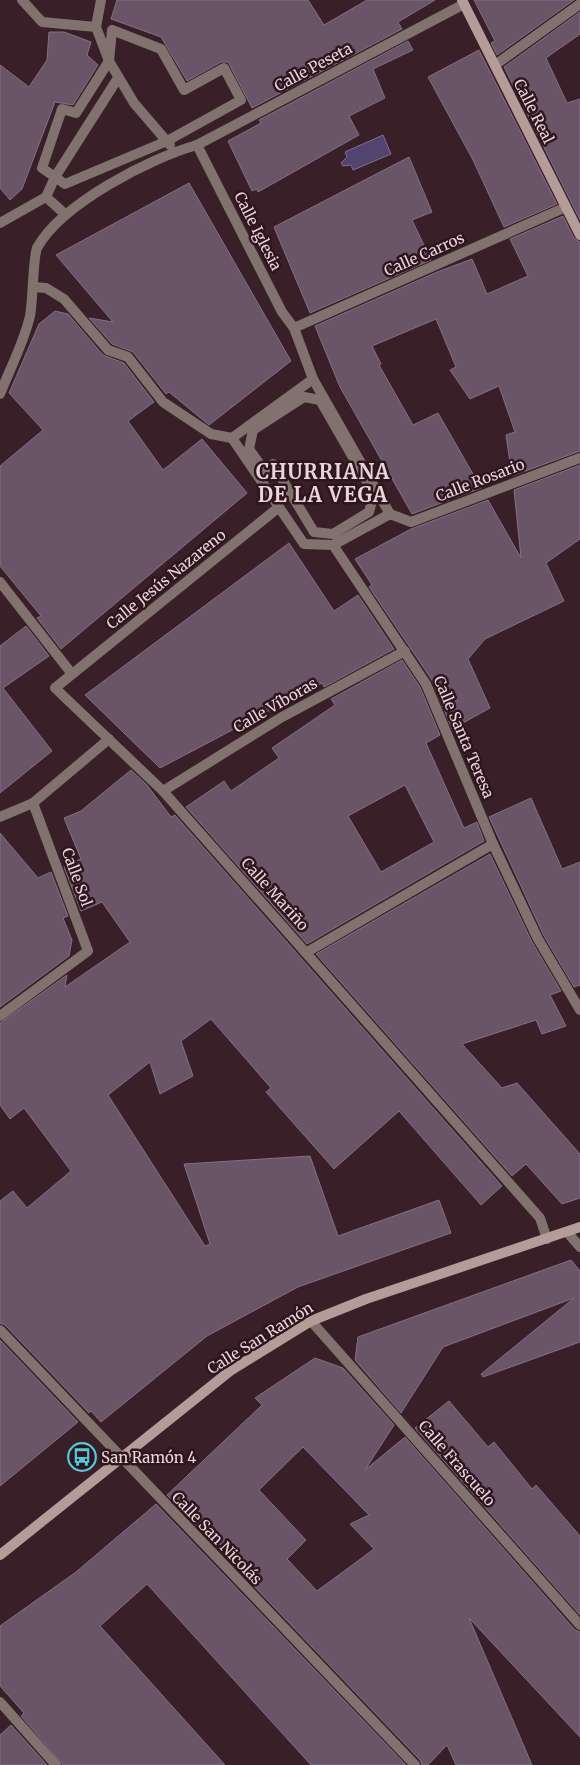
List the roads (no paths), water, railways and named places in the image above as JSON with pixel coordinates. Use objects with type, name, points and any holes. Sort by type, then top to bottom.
[{"type":"street","points":[[22,0],[42,22],[96,27]]},
{"type":"street","points":[[101,0],[96,27],[109,61],[134,103],[175,151]]},
{"type":"street","name":"Calle Real","points":[[463,2],[580,235]]},
{"type":"street","name":"Calle Peseta","points":[[0,394],[29,317],[34,287],[36,249],[65,214],[91,195],[175,151],[197,145],[463,2]]},
{"type":"street","points":[[495,65],[580,4]]},
{"type":"street","points":[[112,30],[161,49],[184,90],[224,68],[241,100],[167,141],[65,184],[42,168],[62,110],[76,113],[109,61],[112,30]]},
{"type":"street","points":[[0,223],[46,197],[55,177],[118,78]]},
{"type":"street","name":"Calle Iglesia","points":[[197,145],[282,312],[294,328],[313,379],[390,514]]},
{"type":"street","points":[[46,197],[65,214]]},
{"type":"street","name":"Calle Carros","points":[[294,328],[566,207]]},
{"type":"street","points":[[34,287],[46,288],[64,300],[108,350],[128,357],[164,402],[211,434],[232,438],[304,544],[333,545],[390,514]]},
{"type":"street","points":[[232,438],[313,379]]},
{"type":"street","points":[[304,397],[320,400],[374,494],[369,512],[333,534],[314,532],[273,464],[264,470],[249,448],[253,430],[304,397]]},
{"type":"street","name":"Calle Rosario","points":[[390,514],[411,522],[580,458]]},
{"type":"street","name":"Calle Jesús Nazareno","points":[[72,674],[279,508]]},
{"type":"street","name":"Calle Santa Teresa","points":[[333,545],[426,684],[494,844],[538,939],[576,996],[580,1010]]},
{"type":"street","points":[[0,582],[72,674]]},
{"type":"street","name":"Calle Víboras","points":[[163,791],[282,717],[405,651]]},
{"type":"street","name":"Calle Mariño","points":[[72,674],[55,688],[163,791],[307,952],[540,1218],[547,1239]]},
{"type":"street","points":[[0,817],[33,803],[109,738]]},
{"type":"street","name":"Calle Sol","points":[[0,1016],[88,951],[33,803]]},
{"type":"street","points":[[307,952],[494,844]]},
{"type":"street","name":"Calle San Ramón","points":[[0,1556],[120,1457],[230,1371],[312,1321],[366,1299],[580,1227]]},
{"type":"street","points":[[567,1232],[580,1247]]},
{"type":"street","name":"Calle Frascuelo","points":[[312,1321],[580,1625]]},
{"type":"street","name":"Calle San Nicolás","points":[[0,1330],[414,1765]]},
{"type":"street","points":[[0,1702],[56,1765]]},
{"type":"place","name":"San Ramón 4","points":[[82,1457]]},
{"type":"district","name":"CHURRIANA DE LA VEGA","points":[[323,482]]}]
